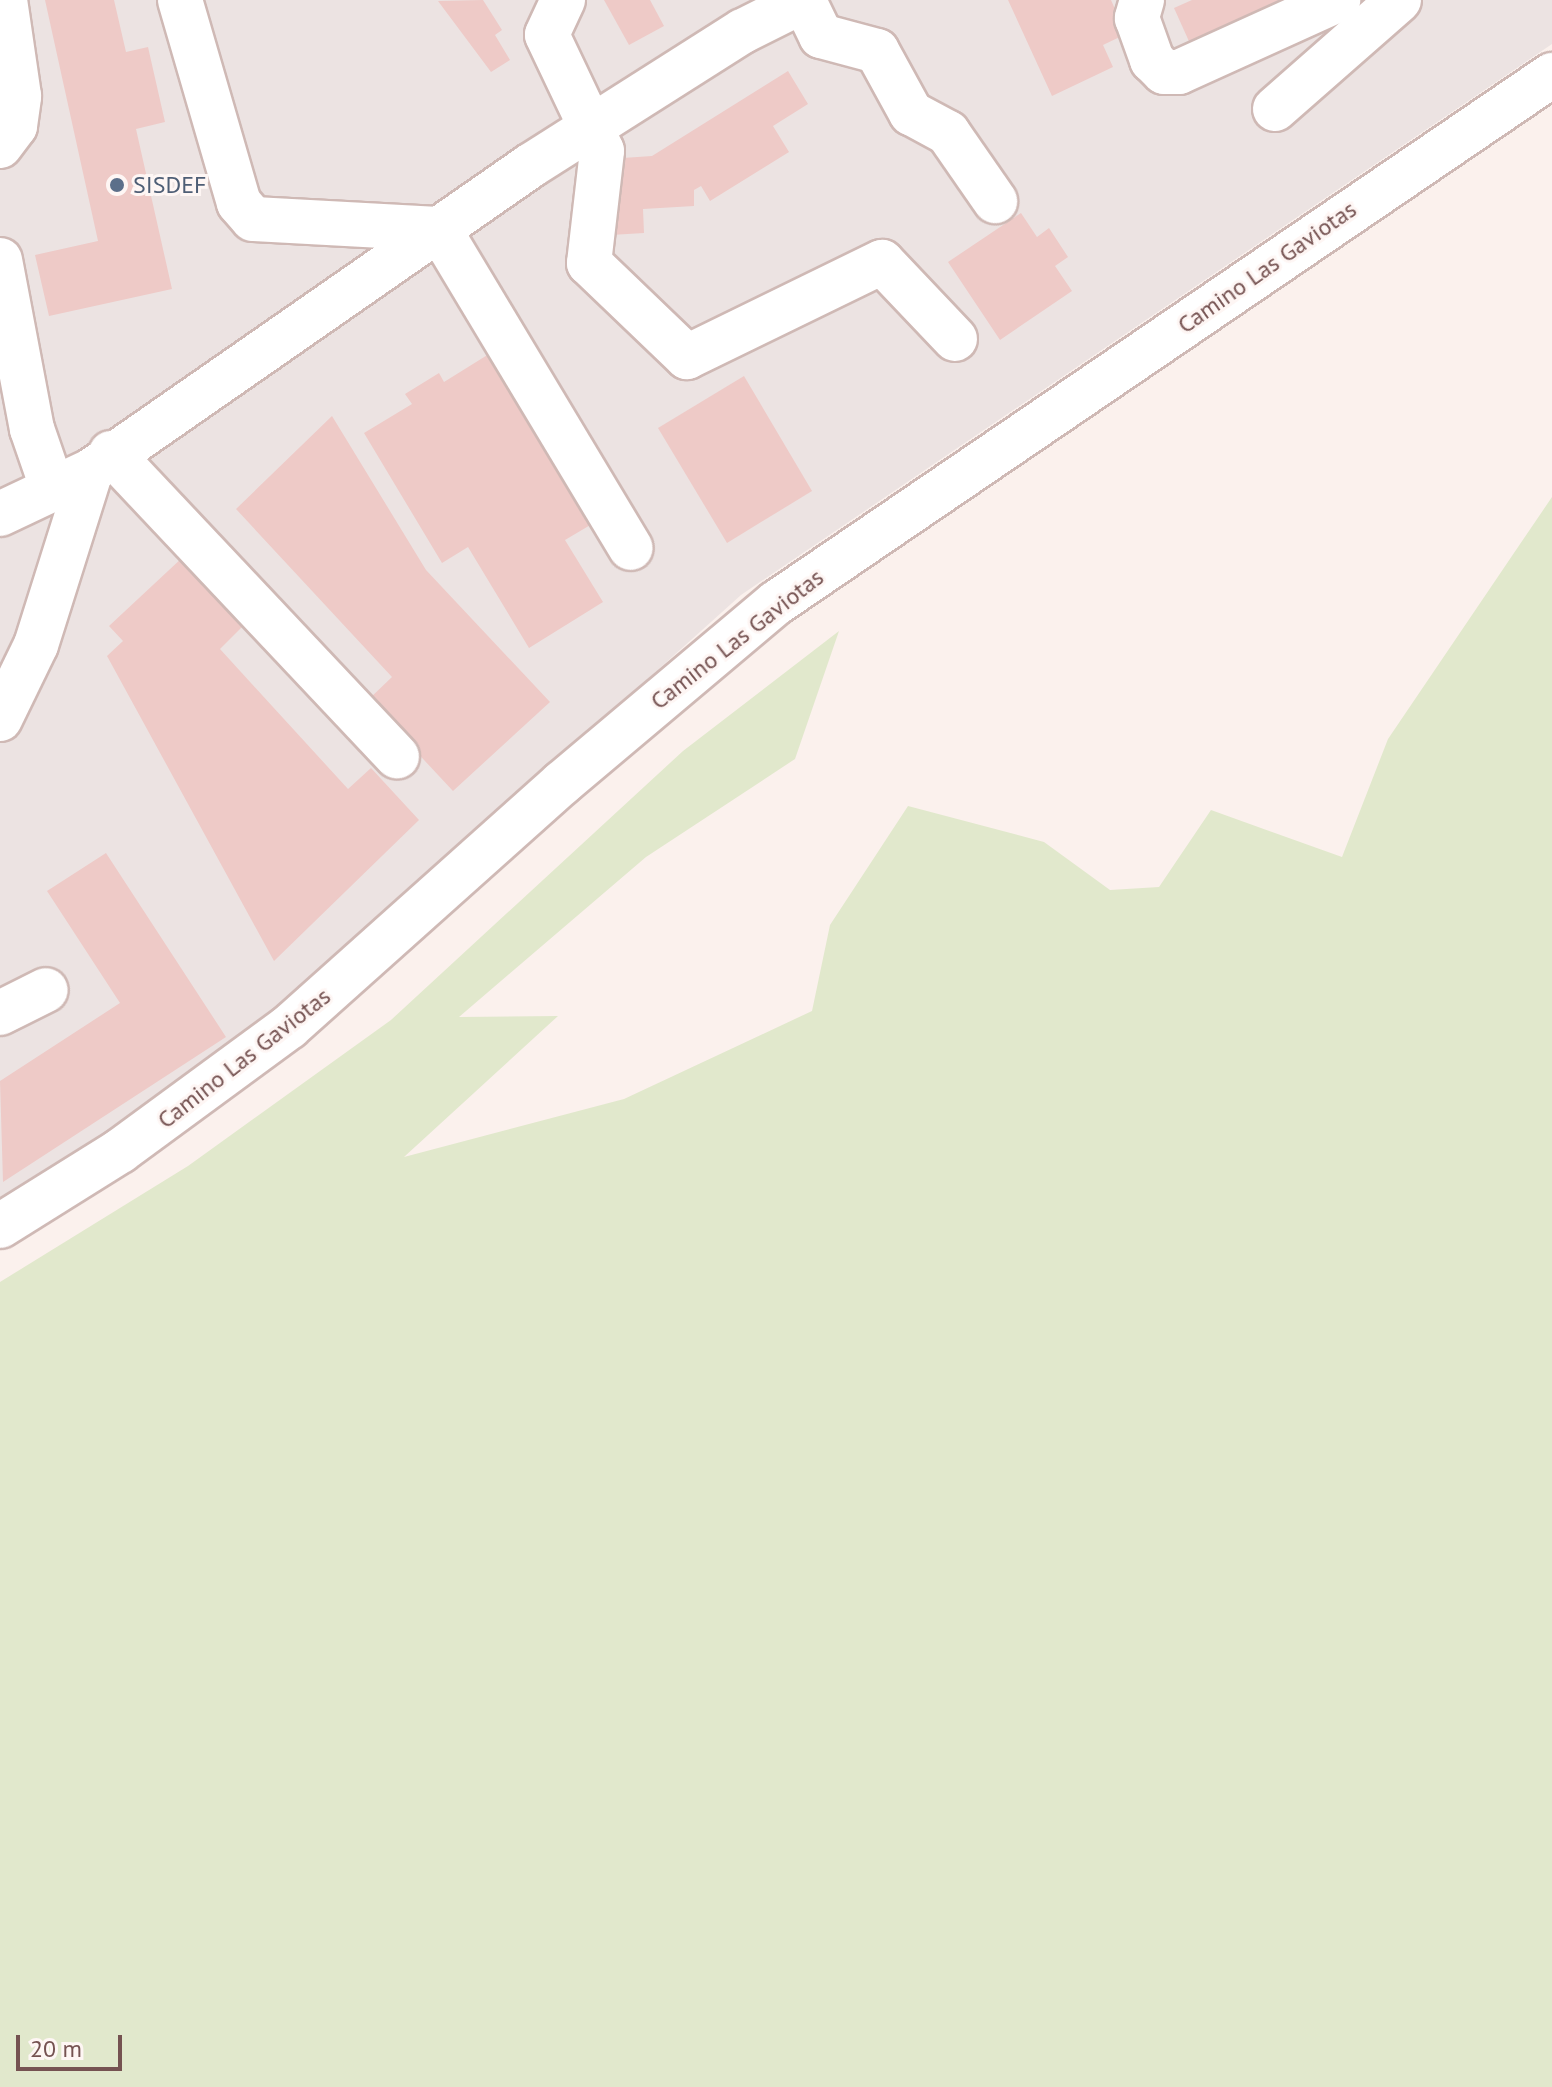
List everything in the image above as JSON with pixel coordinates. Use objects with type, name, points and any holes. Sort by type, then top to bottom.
[{"type":"street","points":[[0,146],[15,126],[19,96],[5,0]]},
{"type":"street","points":[[180,0],[228,176],[253,219],[439,229]]},
{"type":"street","points":[[563,0],[547,35],[602,151],[589,263],[687,357],[882,262],[955,339]]},
{"type":"street","points":[[0,514],[101,462],[591,127],[743,31],[805,0],[821,36],[877,51],[911,113],[948,133],[995,201]]},
{"type":"street","points":[[1142,0],[1137,18],[1152,60],[1164,72],[1179,72],[1338,0]]},
{"type":"street","points":[[1275,109],[1399,0]]},
{"type":"street","name":"Camino Las Gaviotas","points":[[0,1226],[120,1151],[289,1027],[562,783],[776,603],[1552,75]]},
{"type":"street","points":[[439,229],[631,548]]},
{"type":"street","points":[[0,260],[32,429],[52,487]]},
{"type":"street","points":[[0,719],[36,645],[101,462]]},
{"type":"street","points":[[101,462],[397,756]]},
{"type":"street","points":[[0,1013],[46,990]]},
{"type":"shaded area","points":[[0,0],[1552,0],[1552,44],[741,595],[323,971],[156,1099],[0,1200]]},
{"type":"green space","points":[[1552,497],[1552,2087],[0,2087],[0,1282],[188,1166],[391,1020],[683,751],[839,631],[795,759],[646,857],[459,1017],[558,1016],[404,1157],[624,1099],[812,1011],[830,925],[908,806],[1044,842],[1110,890],[1159,887],[1211,810],[1342,857],[1388,739]]},
{"type":"building","name":"SISDEF","points":[[45,0],[114,0],[126,52],[148,47],[165,122],[136,129],[172,289],[49,316],[35,255],[98,241]]},
{"type":"building","points":[[483,0],[502,30],[495,35],[510,60],[491,72],[438,1]]},
{"type":"building","points":[[604,0],[650,0],[664,26],[629,45]]},
{"type":"building","points":[[1008,0],[1111,0],[1126,34],[1103,45],[1113,67],[1052,96]]},
{"type":"building","points":[[1192,0],[1296,0],[1192,48],[1174,8]]},
{"type":"building","points":[[788,71],[808,104],[773,126],[789,152],[710,201],[701,186],[694,190],[694,206],[643,209],[644,233],[611,235],[608,159],[652,156]]},
{"type":"building","points":[[1021,213],[1037,237],[1049,228],[1068,257],[1055,266],[1072,291],[1000,340],[948,262]]},
{"type":"building","points":[[489,354],[592,524],[565,540],[603,602],[529,648],[468,547],[442,563],[364,433],[412,404],[405,394],[439,373],[444,382]]},
{"type":"building","points":[[744,376],[812,491],[727,543],[658,428]]},
{"type":"building","points":[[332,416],[426,570],[550,702],[453,791],[368,700],[392,677],[236,509]]},
{"type":"building","points":[[183,557],[244,625],[220,649],[348,789],[371,768],[419,820],[274,961],[107,656],[123,641],[109,626]]},
{"type":"building","points":[[106,853],[226,1037],[3,1182],[0,1081],[120,1003],[47,891]]},
{"type":"place","name":"SISDEF","points":[[117,185]]}]
